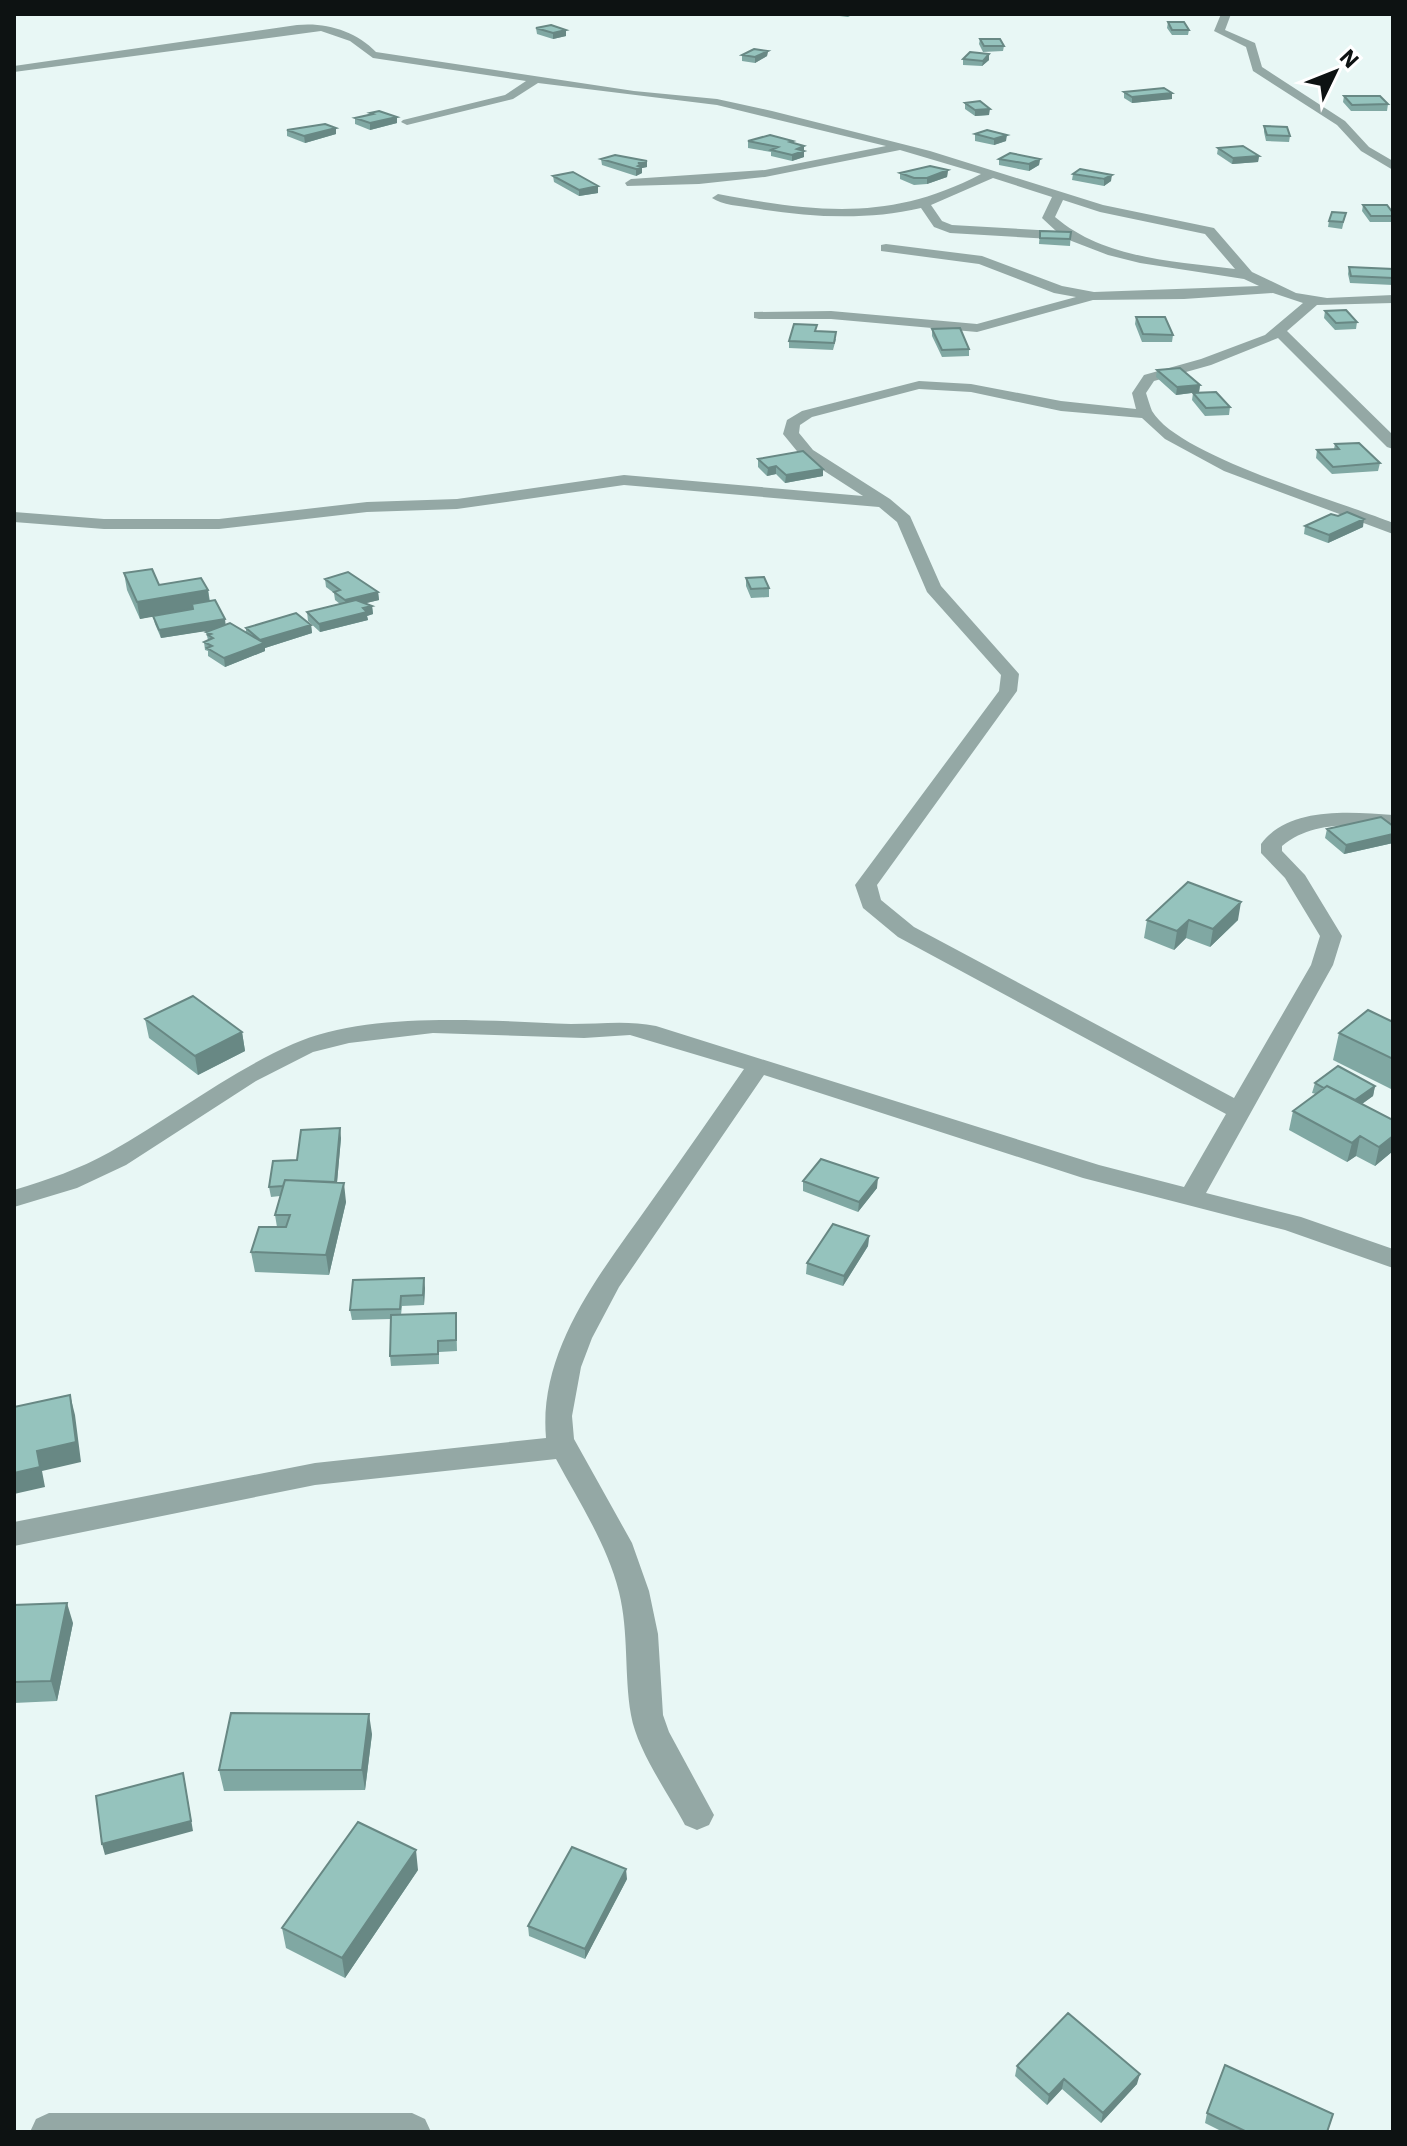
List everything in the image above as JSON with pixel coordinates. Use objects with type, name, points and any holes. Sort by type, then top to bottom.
[{"type":"street","points":[[1226,14],[1219,31],[1251,45],[1257,69],[1341,123],[1365,149],[1393,166]]},
{"type":"street","points":[[315,27],[326,16]]},
{"type":"street","points":[[14,69],[219,37],[315,27],[348,36],[365,45],[373,55],[634,94],[717,102],[900,147],[1120,213],[1209,231],[1247,275]]},
{"type":"street","points":[[407,122],[509,97],[537,79]]},
{"type":"street","points":[[631,183],[676,183],[792,172],[900,147]]},
{"type":"street","points":[[718,198],[770,208],[872,212],[924,204],[950,195],[993,173]]},
{"type":"street","points":[[1060,194],[1048,218],[1070,236],[1098,249],[1247,275],[1274,289],[1314,300],[1393,299]]},
{"type":"street","points":[[924,204],[938,224],[950,229],[1070,236]]},
{"type":"street","points":[[886,248],[982,260],[1059,290],[1094,296],[1184,295],[1274,289]]},
{"type":"street","points":[[759,315],[872,318],[977,328],[1094,296]]},
{"type":"street","points":[[1314,300],[1279,331],[1236,351],[1149,378],[1139,393],[1146,414],[1185,445],[1224,464],[1393,529]]},
{"type":"street","points":[[1279,331],[1393,444]]},
{"type":"street","points":[[1146,414],[1061,406],[971,388],[919,385],[807,414],[792,423],[791,434],[807,453],[884,502],[904,520],[933,588],[1006,669],[1011,679],[1002,700],[866,885],[871,903],[906,932],[1239,1111]]},
{"type":"street","points":[[14,517],[135,525],[219,524],[367,507],[457,504],[624,480],[884,502]]},
{"type":"street","points":[[1191,1197],[1322,965],[1331,936],[1294,875],[1272,853],[1271,844],[1280,834],[1305,824],[1344,819],[1393,821]]},
{"type":"street","points":[[14,1199],[68,1182],[117,1159],[248,1076],[305,1047],[349,1036],[433,1026],[584,1031],[630,1028],[656,1033],[1092,1172],[1292,1223],[1393,1259]]},
{"type":"street","points":[[697,1815],[660,1749],[647,1715],[642,1634],[634,1591],[617,1543],[560,1439],[558,1416],[567,1367],[578,1338],[608,1283],[758,1067]]},
{"type":"street","points":[[14,1534],[315,1474],[564,1447]]},
{"type":"street","points":[[49,2132],[412,2132]]},
{"type":"building","points":[[1168,22],[1184,22],[1189,30],[1172,30]]},
{"type":"building","points":[[551,25],[566,30],[553,33],[536,28]]},
{"type":"building","points":[[980,39],[1000,39],[1004,46],[984,46]]},
{"type":"building","points":[[754,49],[768,51],[755,57],[742,55]]},
{"type":"building","points":[[970,52],[989,54],[983,61],[963,59]]},
{"type":"building","points":[[1164,88],[1172,93],[1132,97],[1124,92]]},
{"type":"building","points":[[1344,96],[1380,96],[1388,104],[1352,105]]},
{"type":"building","points":[[980,101],[990,109],[975,110],[965,103]]},
{"type":"building","points":[[379,111],[397,117],[370,123],[355,118],[373,114],[370,113]]},
{"type":"building","points":[[325,124],[336,128],[304,136],[287,130]]},
{"type":"building","points":[[1264,126],[1287,127],[1290,136],[1267,135]]},
{"type":"building","points":[[987,130],[1007,135],[994,139],[975,134]]},
{"type":"building","points":[[770,135],[804,146],[797,149],[804,151],[792,155],[771,150],[778,147],[748,141]]},
{"type":"building","points":[[1243,146],[1259,156],[1233,158],[1218,148]]},
{"type":"building","points":[[1010,153],[1040,159],[1029,164],[999,159]]},
{"type":"building","points":[[615,155],[647,161],[638,163],[642,164],[636,169],[601,159]]},
{"type":"building","points":[[930,166],[948,170],[927,178],[900,173]]},
{"type":"building","points":[[1080,169],[1112,175],[1104,179],[1073,174]]},
{"type":"building","points":[[573,172],[598,186],[579,190],[553,176]]},
{"type":"building","points":[[1363,205],[1387,205],[1393,216],[1371,216]]},
{"type":"building","points":[[1332,212],[1346,213],[1343,222],[1329,221]]},
{"type":"building","points":[[1040,231],[1071,232],[1070,239],[1040,238]]},
{"type":"building","points":[[1349,267],[1393,269],[1393,278],[1351,276]]},
{"type":"building","points":[[1346,310],[1357,322],[1336,323],[1325,311]]},
{"type":"building","points":[[1136,317],[1165,317],[1173,335],[1143,334]]},
{"type":"building","points":[[794,324],[817,325],[815,331],[836,332],[834,343],[789,341]]},
{"type":"building","points":[[960,328],[969,349],[942,350],[932,329]]},
{"type":"building","points":[[1180,368],[1200,385],[1177,387],[1157,370]]},
{"type":"building","points":[[1216,392],[1230,407],[1206,408],[1193,393]]},
{"type":"building","points":[[1359,443],[1380,463],[1333,467],[1317,450],[1339,449],[1335,444]]},
{"type":"building","points":[[803,451],[823,469],[786,475],[776,466],[768,468],[758,459]]},
{"type":"building","points":[[1347,512],[1364,519],[1329,535],[1305,526],[1331,514],[1338,516]]},
{"type":"building","points":[[152,569],[159,585],[201,578],[208,590],[137,602],[124,573]]},
{"type":"building","points":[[348,572],[378,592],[345,600],[334,592],[340,590],[325,579]]},
{"type":"building","points":[[764,577],[769,588],[751,589],[746,578]]},
{"type":"building","points":[[215,600],[225,619],[159,630],[153,616],[193,609],[192,604]]},
{"type":"building","points":[[356,600],[372,606],[363,608],[367,612],[319,624],[307,612]]},
{"type":"building","points":[[296,613],[311,625],[260,640],[246,628]]},
{"type":"building","points":[[230,623],[264,643],[224,658],[207,648],[212,646],[204,642],[213,638],[206,632]]},
{"type":"building","points":[[1381,817],[1393,826],[1393,834],[1346,845],[1327,829]]},
{"type":"building","points":[[1188,882],[1241,902],[1213,929],[1189,920],[1177,931],[1147,920]]},
{"type":"building","points":[[193,996],[242,1032],[195,1056],[145,1019]]},
{"type":"building","points":[[1368,1010],[1393,1022],[1393,1059],[1339,1033]]},
{"type":"building","points":[[1338,1066],[1375,1086],[1355,1100],[1315,1083]]},
{"type":"building","points":[[1327,1086],[1393,1120],[1393,1136],[1379,1147],[1360,1136],[1352,1143],[1293,1111]]},
{"type":"building","points":[[340,1128],[335,1182],[285,1180],[283,1186],[269,1187],[273,1161],[297,1160],[301,1130]]},
{"type":"building","points":[[821,1159],[878,1178],[859,1202],[803,1181]]},
{"type":"building","points":[[285,1180],[344,1183],[326,1255],[251,1252],[259,1227],[286,1227],[290,1215],[275,1215]]},
{"type":"building","points":[[833,1224],[869,1236],[844,1276],[807,1263]]},
{"type":"building","points":[[424,1278],[423,1295],[401,1296],[400,1309],[350,1310],[353,1280]]},
{"type":"building","points":[[456,1313],[456,1340],[438,1341],[438,1354],[390,1356],[391,1315]]},
{"type":"building","points":[[70,1395],[76,1442],[37,1451],[40,1467],[14,1473],[14,1407]]},
{"type":"building","points":[[67,1603],[51,1681],[14,1682],[14,1605]]},
{"type":"building","points":[[231,1713],[369,1714],[362,1770],[219,1770]]},
{"type":"building","points":[[183,1773],[191,1821],[102,1844],[96,1796]]},
{"type":"building","points":[[358,1822],[416,1850],[342,1958],[282,1928]]},
{"type":"building","points":[[572,1847],[626,1869],[585,1949],[528,1926]]},
{"type":"building","points":[[1068,2013],[1140,2074],[1103,2113],[1064,2079],[1049,2095],[1017,2066]]},
{"type":"building","points":[[1225,2065],[1333,2114],[1327,2132],[1247,2132],[1207,2113]]}]
